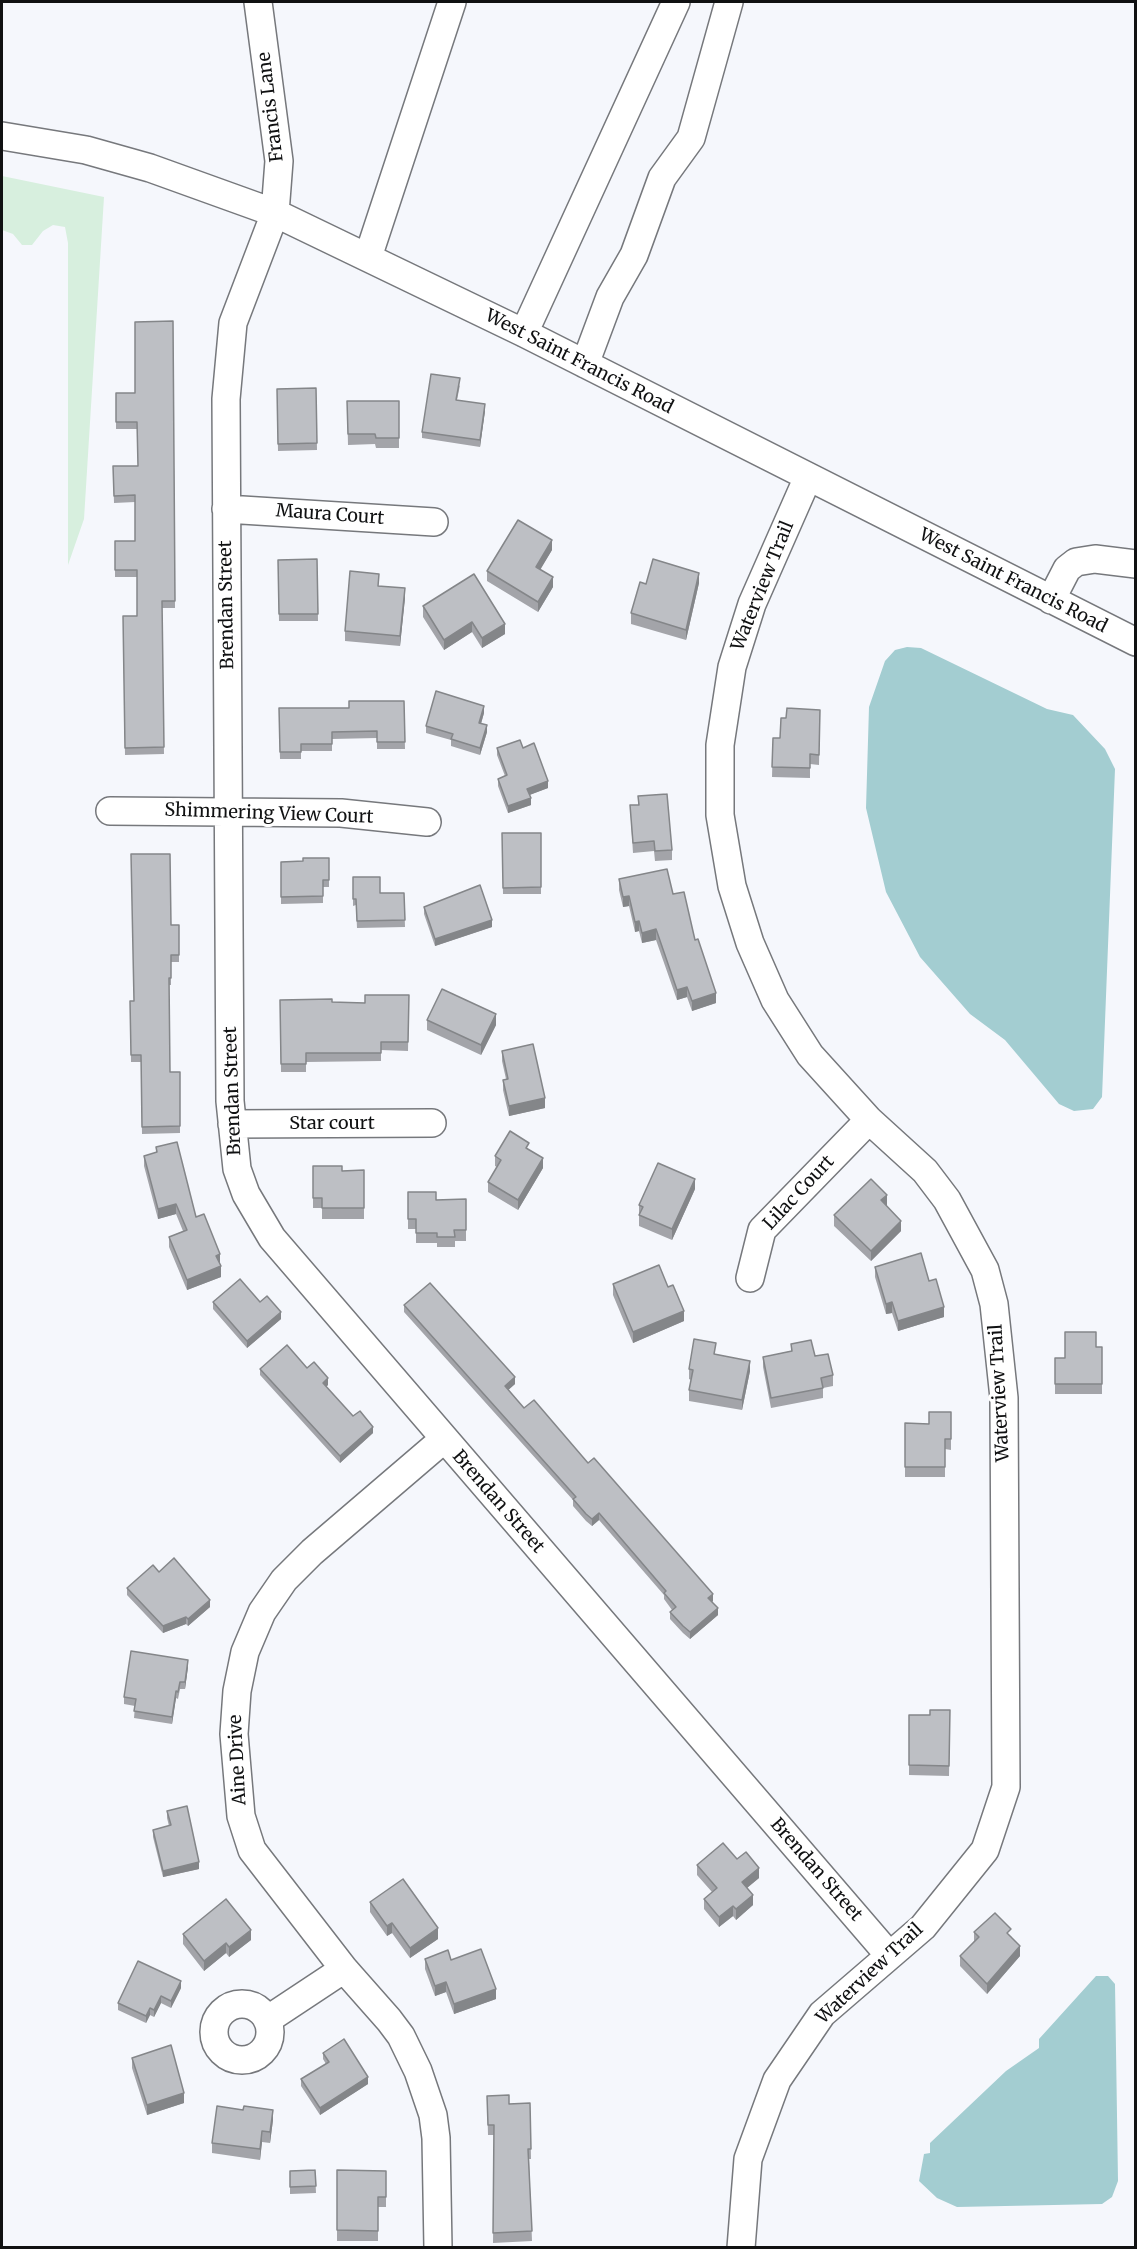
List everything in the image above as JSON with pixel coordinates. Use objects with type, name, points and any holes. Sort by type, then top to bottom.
[{"type":"street","name":"Francis Lane","points":[[258,2],[279,161],[275,213]]},
{"type":"street","points":[[368,257],[452,2]]},
{"type":"street","points":[[524,333],[676,2]]},
{"type":"street","points":[[585,364],[610,297],[634,255],[662,178],[691,138],[729,2]]},
{"type":"street","name":"West Saint Francis Road","points":[[2,136],[86,150],[150,168],[275,213],[524,333],[1136,642]]},
{"type":"street","name":"Brendan Street","points":[[275,213],[233,323],[226,399],[232,1124],[237,1169],[246,1194],[272,1238],[889,1955]]},
{"type":"street","name":"Waterview Trail","points":[[741,2247],[748,2159],[777,2080],[822,2014],[923,1927],[985,1850],[1006,1787],[1004,1398],[994,1304],[985,1270],[948,1200],[926,1171],[869,1120],[810,1055],[775,1000],[750,943],[732,886],[720,815],[720,745],[732,667],[752,604],[808,477]]},
{"type":"street","name":"Maura Court","points":[[226,509],[434,522]]},
{"type":"street","points":[[1050,600],[1067,569],[1076,562],[1095,559],[1136,564]]},
{"type":"street","name":"Shimmering View Court","points":[[110,811],[341,813],[427,822]]},
{"type":"street","name":"Lilac Court","points":[[750,1278],[762,1230],[869,1120]]},
{"type":"street","name":"Star court","points":[[232,1124],[432,1123]]},
{"type":"street","name":"Aine Drive","points":[[438,2247],[436,2138],[426,2089],[401,2036],[344,1969],[252,1850],[241,1816],[236,1781],[234,1734],[240,1673],[253,1629],[284,1580],[312,1552],[444,1438]]},
{"type":"street","points":[[267,2020],[344,1969]]},
{"type":"green space","points":[[2,176],[104,197],[84,519],[68,565],[68,243],[65,227],[53,225],[43,231],[32,245],[22,245],[13,234],[2,230]]},
{"type":"water","points":[[907,647],[921,648],[1047,709],[1073,715],[1105,749],[1115,769],[1102,1097],[1093,1109],[1074,1111],[1059,1104],[1005,1040],[970,1014],[920,957],[886,892],[866,808],[869,707],[885,661],[895,650]]},
{"type":"water","points":[[1096,1976],[1108,1976],[1115,1984],[1118,2181],[1112,2197],[1102,2204],[957,2207],[937,2198],[919,2181],[924,2154],[930,2153],[930,2143],[1006,2071],[1039,2048],[1039,2039]]},
{"type":"building","points":[[173,321],[175,601],[162,601],[164,747],[125,748],[123,616],[137,616],[137,570],[115,570],[115,541],[135,541],[135,495],[114,496],[113,466],[138,466],[137,422],[116,422],[116,393],[135,393],[135,322]]},
{"type":"building","points":[[431,374],[460,378],[456,400],[485,404],[480,440],[422,432]]},
{"type":"building","points":[[316,388],[317,443],[278,444],[277,389]]},
{"type":"building","points":[[347,401],[399,401],[399,438],[376,438],[375,434],[348,434]]},
{"type":"building","points":[[518,520],[552,540],[536,567],[553,577],[538,602],[487,571]]},
{"type":"building","points":[[317,559],[318,614],[279,614],[278,560]]},
{"type":"building","points":[[653,559],[699,573],[686,630],[631,613],[640,582],[646,584]]},
{"type":"building","points":[[350,571],[379,574],[378,586],[405,588],[400,636],[345,631]]},
{"type":"building","points":[[474,574],[505,624],[482,638],[472,622],[444,640],[423,606]]},
{"type":"building","points":[[436,691],[484,706],[479,723],[487,725],[480,748],[451,739],[453,734],[426,726]]},
{"type":"building","points":[[349,701],[404,701],[405,742],[377,742],[377,731],[332,732],[332,744],[301,744],[301,752],[280,752],[279,708],[349,708]]},
{"type":"building","points":[[787,708],[820,710],[819,755],[810,754],[810,768],[772,767],[773,738],[780,738],[781,718],[786,718]]},
{"type":"building","points":[[520,740],[523,748],[534,743],[548,781],[527,789],[531,798],[508,806],[498,779],[507,775],[497,748]]},
{"type":"building","points":[[667,794],[672,850],[655,851],[654,841],[633,843],[630,805],[639,805],[638,796]]},
{"type":"building","points":[[502,833],[541,833],[541,887],[503,888]]},
{"type":"building","points":[[131,854],[170,854],[171,925],[179,925],[179,955],[171,955],[171,978],[169,978],[170,1072],[180,1072],[180,1126],[142,1127],[141,1055],[131,1055],[130,1001],[134,1001]]},
{"type":"building","points":[[303,858],[329,858],[329,880],[323,880],[323,896],[281,897],[281,862],[303,861]]},
{"type":"building","points":[[667,869],[673,894],[684,892],[695,940],[698,939],[716,993],[692,1001],[687,987],[677,990],[656,929],[642,933],[639,921],[635,922],[629,896],[623,897],[619,879]]},
{"type":"building","points":[[353,877],[380,877],[380,893],[404,893],[405,920],[357,921],[356,899],[353,899]]},
{"type":"building","points":[[480,885],[492,920],[435,939],[424,907]]},
{"type":"building","points":[[442,989],[496,1014],[481,1045],[427,1020]]},
{"type":"building","points":[[365,995],[409,995],[408,1042],[381,1042],[381,1053],[306,1053],[306,1064],[281,1064],[280,1000],[332,999],[332,1002],[365,1003]]},
{"type":"building","points":[[533,1044],[545,1098],[509,1106],[503,1080],[508,1079],[502,1051]]},
{"type":"building","points":[[510,1131],[529,1143],[526,1148],[543,1158],[518,1200],[488,1182],[501,1160],[495,1156]]},
{"type":"building","points":[[177,1142],[196,1217],[204,1214],[220,1254],[216,1256],[221,1266],[187,1280],[169,1237],[187,1230],[176,1204],[158,1209],[144,1156],[157,1152],[156,1147]]},
{"type":"building","points":[[658,1163],[695,1179],[672,1229],[639,1215],[643,1207],[639,1205]]},
{"type":"building","points":[[313,1166],[342,1166],[342,1171],[364,1170],[364,1208],[322,1208],[322,1198],[313,1198]]},
{"type":"building","points":[[871,1179],[887,1195],[881,1200],[901,1221],[871,1251],[834,1215]]},
{"type":"building","points":[[408,1192],[436,1192],[436,1200],[466,1199],[466,1230],[454,1230],[455,1237],[437,1237],[437,1233],[416,1233],[416,1219],[408,1219]]},
{"type":"building","points":[[921,1253],[929,1281],[936,1279],[944,1307],[898,1321],[892,1302],[886,1304],[875,1267]]},
{"type":"building","points":[[659,1265],[668,1287],[673,1285],[684,1311],[633,1332],[613,1284]]},
{"type":"building","points":[[240,1279],[260,1302],[267,1296],[281,1312],[247,1341],[213,1302]]},
{"type":"building","points":[[430,1283],[515,1377],[505,1386],[524,1408],[534,1400],[588,1463],[594,1458],[713,1594],[708,1598],[718,1608],[690,1632],[670,1612],[676,1607],[664,1593],[666,1591],[599,1513],[592,1519],[586,1514],[573,1499],[576,1497],[404,1305]]},
{"type":"building","points":[[1065,1332],[1096,1332],[1096,1347],[1102,1347],[1102,1384],[1055,1384],[1055,1358],[1065,1358]]},
{"type":"building","points":[[694,1339],[716,1343],[714,1354],[750,1361],[742,1400],[689,1390],[693,1370],[689,1369]]},
{"type":"building","points":[[811,1340],[815,1356],[828,1354],[833,1375],[821,1378],[823,1388],[771,1398],[763,1357],[792,1351],[791,1344]]},
{"type":"building","points":[[287,1345],[307,1368],[314,1362],[328,1378],[323,1383],[353,1416],[360,1411],[373,1427],[340,1456],[260,1369]]},
{"type":"building","points":[[929,1412],[951,1412],[951,1439],[945,1439],[945,1467],[905,1467],[905,1423],[929,1424]]},
{"type":"building","points":[[174,1558],[210,1600],[188,1619],[186,1617],[163,1626],[127,1588],[153,1565],[159,1572]]},
{"type":"building","points":[[131,1651],[188,1660],[185,1682],[180,1682],[178,1692],[176,1691],[172,1717],[134,1711],[136,1699],[124,1697]]},
{"type":"building","points":[[930,1710],[950,1710],[949,1766],[909,1765],[909,1715],[930,1715]]},
{"type":"building","points":[[187,1806],[199,1862],[163,1871],[153,1830],[171,1825],[167,1811]]},
{"type":"building","points":[[723,1843],[737,1859],[746,1852],[759,1868],[742,1882],[753,1895],[736,1909],[733,1906],[719,1917],[704,1899],[717,1888],[697,1865]]},
{"type":"building","points":[[403,1879],[438,1928],[410,1948],[392,1923],[387,1926],[370,1902]]},
{"type":"building","points":[[226,1899],[251,1930],[229,1947],[226,1943],[204,1961],[183,1934]]},
{"type":"building","points":[[995,1913],[1011,1929],[1007,1933],[1020,1946],[987,1984],[960,1956],[979,1937],[974,1932]]},
{"type":"building","points":[[481,1949],[496,1989],[454,2004],[446,1982],[435,1986],[425,1959],[448,1950],[451,1960]]},
{"type":"building","points":[[138,1961],[181,1981],[171,2001],[161,1996],[154,2010],[150,2008],[146,2016],[118,2003]]},
{"type":"building","points":[[344,2039],[368,2077],[320,2108],[301,2079],[329,2062],[323,2053]]},
{"type":"building","points":[[171,2045],[184,2093],[147,2105],[132,2058]]},
{"type":"building","points":[[509,2095],[509,2104],[530,2103],[531,2149],[528,2149],[532,2231],[493,2233],[494,2125],[488,2125],[487,2096]]},
{"type":"building","points":[[217,2106],[243,2110],[244,2106],[273,2110],[270,2132],[262,2131],[260,2149],[212,2143]]},
{"type":"building","points":[[315,2170],[316,2186],[290,2187],[290,2171]]},
{"type":"building","points":[[337,2170],[386,2171],[386,2197],[378,2197],[378,2231],[337,2230]]}]
